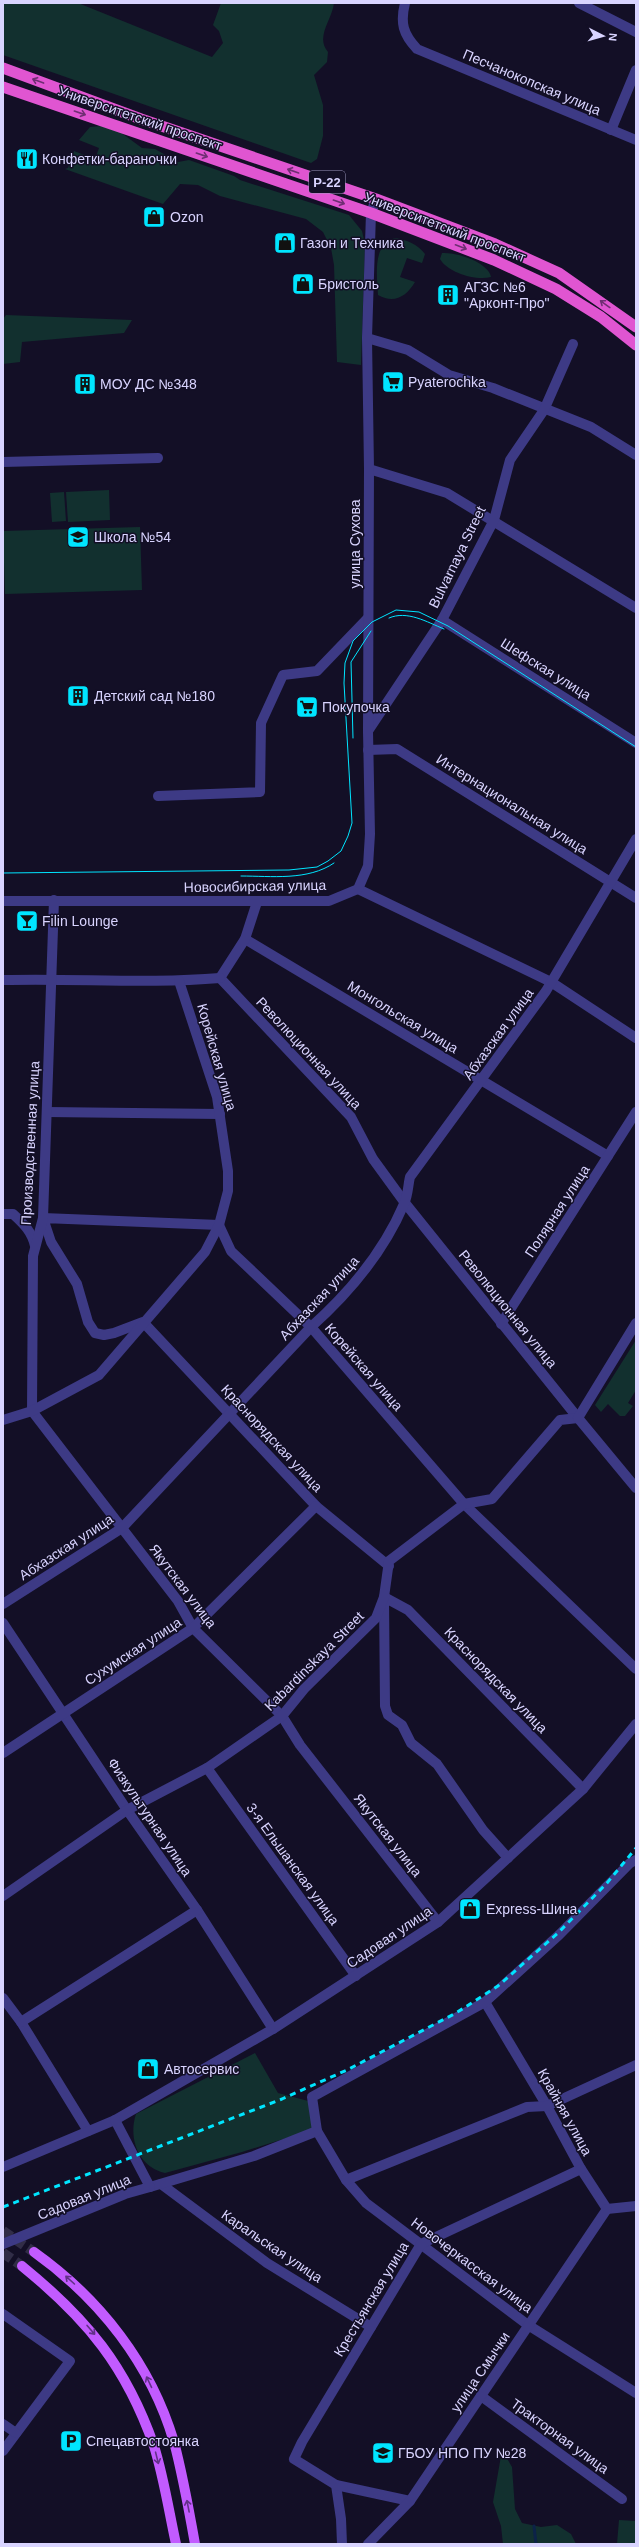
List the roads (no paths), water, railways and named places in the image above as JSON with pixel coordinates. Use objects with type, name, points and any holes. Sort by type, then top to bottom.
[{"type":"highway","name":"Университетский проспект","points":[[3,68],[141,119],[376,199],[495,244],[559,273],[636,327]]},
{"type":"highway","name":"Университетский проспект","points":[[3,86],[371,213],[494,260],[556,289],[601,317],[636,345]]},
{"type":"main road","points":[[34,2252],[61,2271],[110,2320],[147,2378],[173,2441],[195,2544]]},
{"type":"main road","points":[[22,2266],[72,2309],[94,2333],[129,2388],[154,2448],[176,2544]]},
{"type":"street","name":"Песчанокопская улица","points":[[404,3],[402,27],[407,39],[417,49],[636,140]]},
{"type":"street","points":[[579,3],[636,32]]},
{"type":"street","points":[[611,130],[636,70]]},
{"type":"street","name":"улица Сухова","points":[[358,889],[368,866],[370,834],[368,750],[369,469],[367,338],[371,213],[376,199]]},
{"type":"street","points":[[367,338],[408,350],[449,375],[493,388],[544,410],[591,427],[636,455]]},
{"type":"street","name":"Bulvarnaya Street","points":[[368,731],[442,620],[494,520],[510,460],[544,410],[573,344]]},
{"type":"street","points":[[3,462],[158,458]]},
{"type":"street","points":[[369,469],[447,493],[494,520],[636,608]]},
{"type":"street","points":[[158,796],[260,792],[261,723],[283,675],[317,671],[368,618]]},
{"type":"street","name":"Шефская улица","points":[[442,620],[636,743]]},
{"type":"street","name":"Интернациональная улица","points":[[368,750],[397,749],[636,898]]},
{"type":"street","name":"Абхазская улица","points":[[3,1604],[122,1528],[232,1414],[311,1327],[336,1305],[372,1261],[405,1203],[410,1177],[546,991],[612,883],[636,839]]},
{"type":"street","points":[[358,889],[551,982],[636,1038]]},
{"type":"street","name":"Новосибирская улица","points":[[3,901],[329,901],[358,889]]},
{"type":"street","name":"Производственная улица","points":[[32,1411],[33,1256],[43,1218],[54,900]]},
{"type":"street","points":[[3,980],[52,978],[179,981],[220,978],[245,939],[257,902]]},
{"type":"street","name":"Монгольская улица","points":[[245,939],[608,1156]]},
{"type":"street","name":"Революционная улица","points":[[220,978],[350,1117],[373,1159],[405,1203],[578,1418]]},
{"type":"street","name":"Корейская улица","points":[[179,981],[220,1114],[228,1171],[228,1191],[219,1225],[231,1251],[311,1327],[464,1504],[636,1669]]},
{"type":"street","points":[[47,1112],[220,1114]]},
{"type":"street","name":"Полярная улица","points":[[501,1324],[636,1112]]},
{"type":"street","points":[[3,1214],[13,1214],[25,1225],[33,1236],[35,1248]]},
{"type":"street","points":[[3,1420],[32,1411],[99,1375],[143,1322],[205,1252],[219,1225],[43,1218],[51,1242],[77,1284],[88,1322],[95,1333],[104,1335],[114,1333],[143,1322]]},
{"type":"street","name":"Краснорядская улица","points":[[143,1322],[232,1414],[316,1506],[388,1566]]},
{"type":"street","points":[[578,1418],[636,1323]]},
{"type":"street","name":"Якутская улица","points":[[32,1411],[178,1601],[193,1628],[282,1716],[300,1745],[438,1922]]},
{"type":"street","points":[[578,1418],[636,1488]]},
{"type":"street","points":[[388,1566],[389,1562],[464,1504],[492,1499],[560,1420],[578,1418]]},
{"type":"street","name":"Сухумская улица","points":[[3,1753],[193,1628],[316,1506]]},
{"type":"street","name":"Kabardinskaya Street","points":[[3,1896],[126,1810],[207,1768],[282,1716],[304,1690],[376,1618],[384,1597],[388,1566]]},
{"type":"street","points":[[384,1597],[385,1706],[388,1715],[402,1725],[411,1743],[437,1764],[483,1830],[508,1858]]},
{"type":"street","name":"Краснорядская улица","points":[[384,1597],[408,1610],[583,1788]]},
{"type":"street","name":"Физкультурная улица","points":[[3,1623],[64,1713],[126,1810],[197,1910],[273,2029]]},
{"type":"street","name":"Садовая улица","points":[[3,2168],[115,2120],[273,2029],[438,1922],[583,1788],[636,1724]]},
{"type":"street","name":"3-я Ельшанская улица","points":[[207,1768],[356,1976]]},
{"type":"street","points":[[150,2187],[254,2156],[317,2131],[312,2097],[485,2002],[559,1935],[630,1863],[636,1860]]},
{"type":"street","points":[[21,2022],[197,1910]]},
{"type":"street","points":[[3,1998],[21,2022],[88,2131]]},
{"type":"street","name":"Крайняя улица","points":[[485,2002],[547,2106],[581,2169],[607,2209]]},
{"type":"street","points":[[346,2180],[527,2107],[547,2106],[636,2065]]},
{"type":"street","name":"Садовая улица","points":[[3,2244],[124,2194],[150,2187],[115,2120]]},
{"type":"street","name":"Новочеркасская улица","points":[[317,2131],[346,2180],[366,2203],[528,2325],[577,2353],[636,2393]]},
{"type":"street","name":"Крестьянская улица","points":[[336,2485],[294,2459],[302,2442],[421,2244],[581,2169]]},
{"type":"street","name":"Каральская улица","points":[[160,2184],[267,2263],[370,2327]]},
{"type":"street","points":[[607,2209],[636,2204]]},
{"type":"street","name":"улица Смычки","points":[[368,2544],[410,2502],[607,2209]]},
{"type":"street","points":[[3,2314],[70,2360],[3,2451]]},
{"type":"street","name":"Тракторная улица","points":[[481,2396],[622,2499]]},
{"type":"street","points":[[3,2424],[16,2433]]},
{"type":"street","points":[[342,2544],[336,2485],[410,2502]]},
{"type":"waterway","points":[[534,2526],[536,2544]]},
{"type":"tunnel","points":[[3,2231],[34,2252]]},
{"type":"tunnel","points":[[3,2253],[22,2266]]},
{"type":"tram line","points":[[3,873],[289,870],[317,867],[328,861],[341,851],[352,823],[344,683],[345,663],[353,641],[372,622],[396,610],[419,612],[448,626],[636,747]]},
{"type":"tram line","points":[[389,618],[403,615],[410,616],[424,620],[444,629]]},
{"type":"tram line","points":[[353,738],[351,662],[371,631]]},
{"type":"tram line","points":[[241,876],[277,877],[301,875],[313,873],[334,863]]},
{"type":"railway","points":[[3,2207],[282,2099],[347,2070],[456,2013],[498,1986],[559,1932],[607,1883],[636,1848]]},
{"type":"place","name":"Конфетки-бараночки","points":[[27,159]]},
{"type":"place","name":"Ozon","points":[[154,217]]},
{"type":"place","name":"Газон и Техника","points":[[285,243]]},
{"type":"place","name":"Бристоль","points":[[303,284]]},
{"type":"place","name":"АГЗС №6 \"Арконт-Про\"","points":[[448,295]]},
{"type":"place","name":"Pyaterochka","points":[[393,382]]},
{"type":"place","name":"МОУ ДС №348","points":[[85,384]]},
{"type":"place","name":"Школа №54","points":[[78,537]]},
{"type":"place","name":"Детский сад №180","points":[[78,696]]},
{"type":"place","name":"Покупочка","points":[[307,707]]},
{"type":"place","name":"Filin Lounge","points":[[27,921]]},
{"type":"place","name":"Express-Шина","points":[[470,1909]]},
{"type":"place","name":"Автосервис","points":[[148,2069]]},
{"type":"place","name":"Спецавтостоянка","points":[[71,2441]]},
{"type":"place","name":"ГБОУ НПО ПУ №28","points":[[383,2453]]}]
